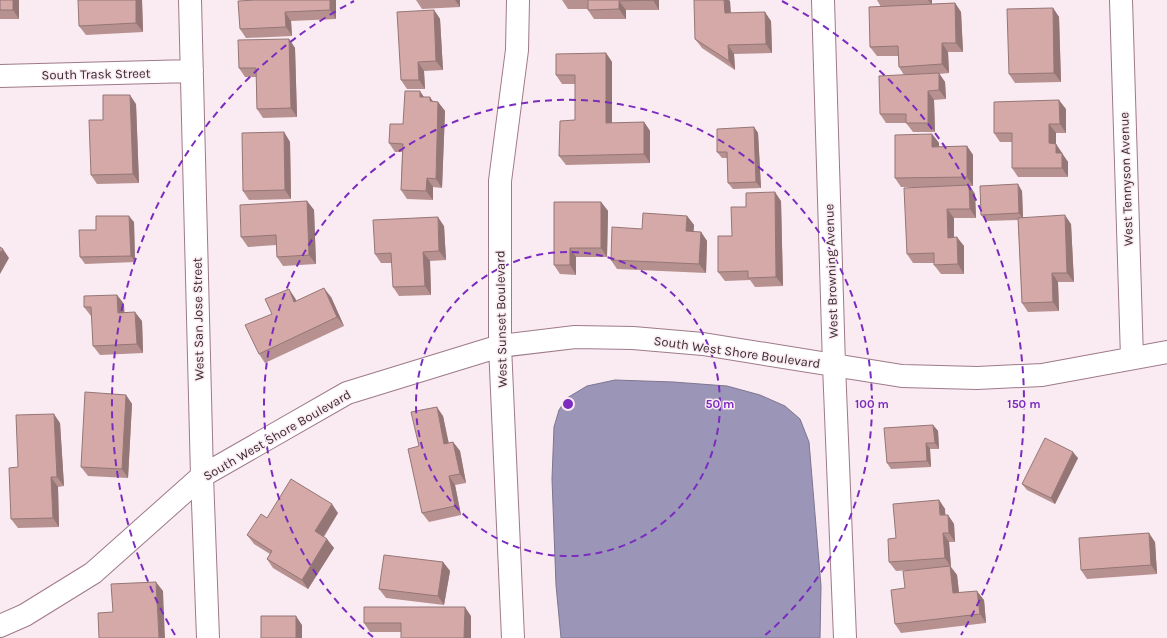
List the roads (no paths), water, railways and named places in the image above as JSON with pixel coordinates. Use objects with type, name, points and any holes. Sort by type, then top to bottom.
[{"type":"street","name":"West San Jose Street","points":[[190,0],[202,476],[208,638]]},
{"type":"street","name":"West Sunset Boulevard","points":[[513,638],[500,346],[500,181],[517,50],[518,0]]},
{"type":"street","name":"West Browning Avenue","points":[[823,0],[834,366],[845,638]]},
{"type":"street","name":"West Tennyson Avenue","points":[[1121,0],[1132,358]]},
{"type":"street","name":"South Trask Street","points":[[0,76],[192,71]]},
{"type":"street","name":"South West Shore Boulevard","points":[[0,626],[25,615],[93,573],[202,476],[347,393],[500,346],[574,337],[634,338],[703,344],[902,376],[977,378],[1042,375],[1167,352]]}]
